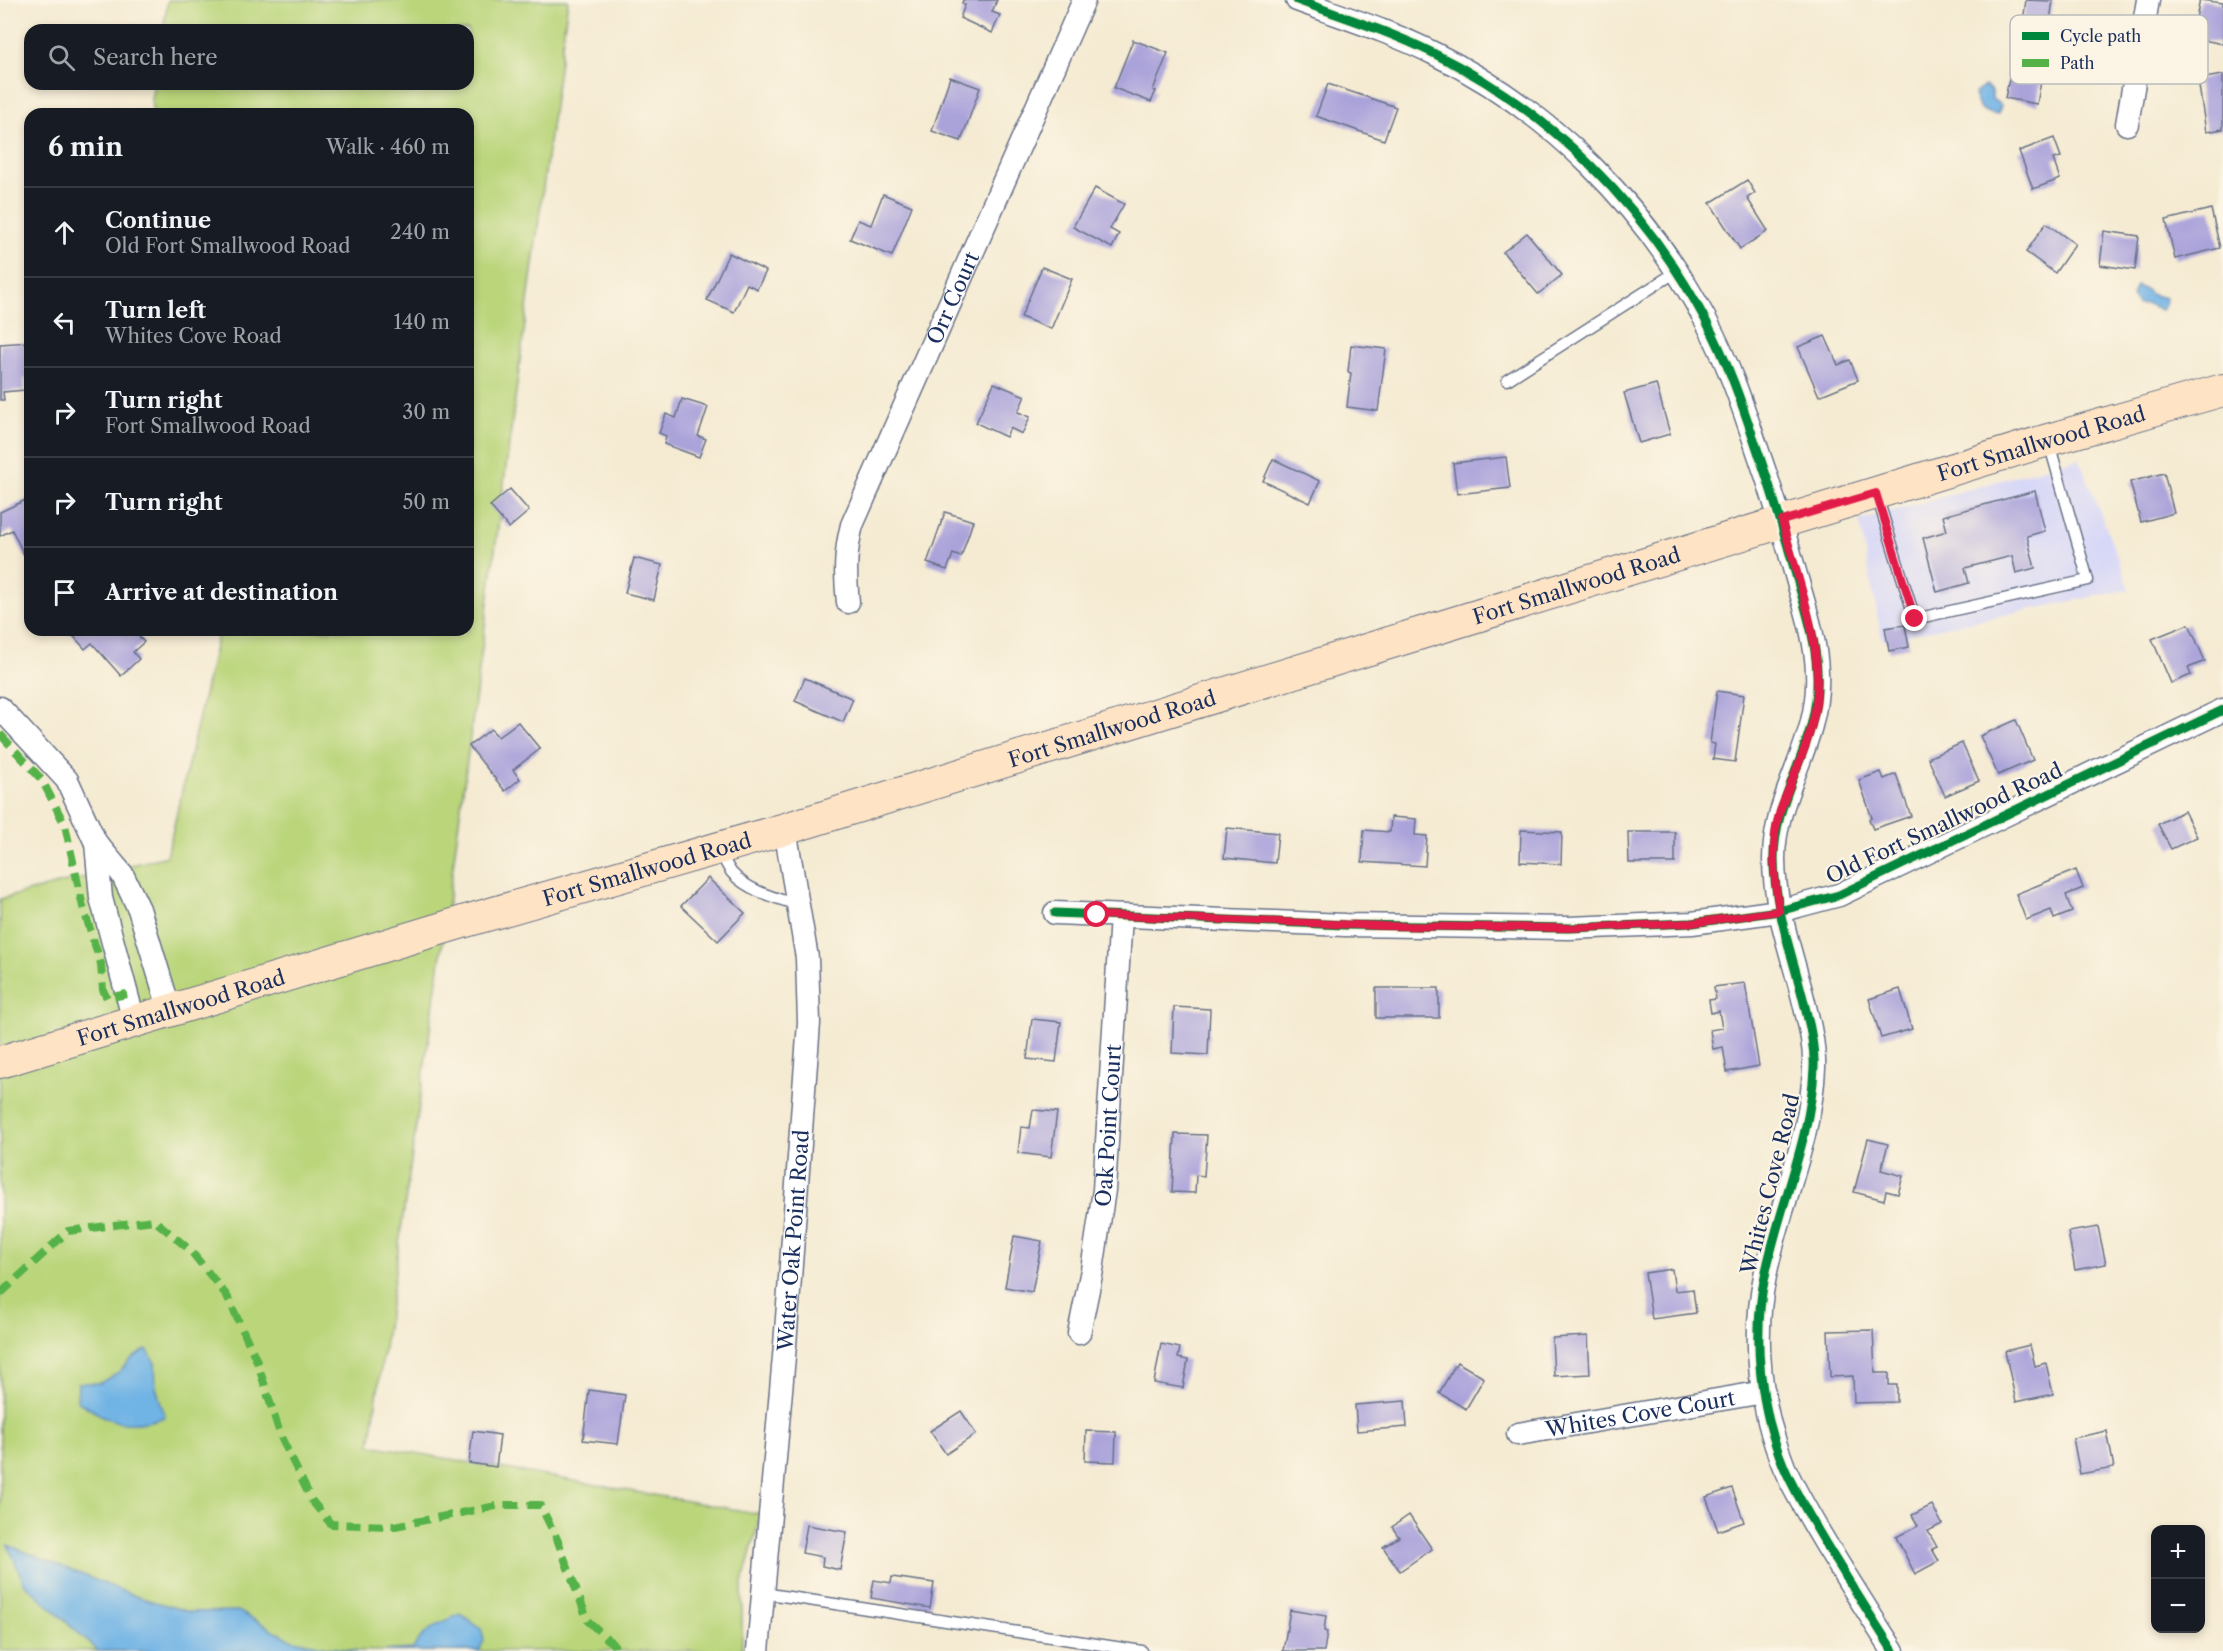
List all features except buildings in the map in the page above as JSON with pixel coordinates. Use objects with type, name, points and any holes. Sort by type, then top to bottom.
[{"type":"main road","name":"Fort Smallwood Road","points":[[0,1062],[466,921],[785,829],[1782,521],[2048,440],[2223,390]]},
{"type":"street","name":"Orr Court","points":[[848,602],[845,574],[847,547],[852,525],[1084,0]]},
{"type":"street","name":"Whites Cove Road","points":[[1297,0],[1397,36],[1436,54],[1480,78],[1526,108],[1569,144],[1611,186],[1676,272],[1706,321],[1741,402],[1782,521],[1812,633],[1818,677],[1813,725],[1780,813],[1776,834],[1774,873],[1779,911],[1803,997],[1813,1042],[1815,1066],[1808,1122],[1765,1276],[1760,1309],[1764,1392],[1783,1464],[1799,1497],[1893,1651]]},
{"type":"street","points":[[2145,15],[2148,0]]},
{"type":"street","points":[[2127,124],[2134,84]]},
{"type":"street","points":[[0,708],[67,780],[96,843],[122,874],[139,909],[170,1011]]},
{"type":"street","name":"Old Fort Smallwood Road","points":[[1055,913],[1364,925],[1569,928],[1692,923],[1779,911],[1839,895],[2223,710]]},
{"type":"street","name":"Water Oak Point Road","points":[[758,1651],[809,1023],[807,958],[785,829]]},
{"type":"street","points":[[96,843],[101,898],[134,1021]]},
{"type":"street","name":"Oak Point Court","points":[[1078,1333],[1092,1270],[1104,1190],[1121,916]]},
{"type":"street","name":"Whites Cove Court","points":[[1518,1434],[1764,1392]]},
{"type":"lane","points":[[1507,380],[1676,272]]},
{"type":"lane","points":[[1876,493],[1915,619],[2088,580],[2048,440]]},
{"type":"lane","points":[[717,848],[733,873],[747,885],[766,895],[798,905]]},
{"type":"lane","points":[[763,1593],[1142,1651]]},
{"type":"shaded area","points":[[2079,458],[2130,589],[1882,640],[1859,521]]},
{"type":"green space","points":[[168,0],[568,0],[446,919],[370,1445],[761,1514],[742,1584],[742,1651],[0,1651],[0,899],[167,856],[218,636],[474,636],[474,108],[152,108],[151,99],[153,90],[474,90],[474,24],[164,24]]},
{"type":"water","points":[[1985,86],[1992,91],[1992,99],[2001,105],[1998,114],[1985,112],[1977,103],[1974,94]]},
{"type":"water","points":[[2136,286],[2150,294],[2166,298],[2165,305],[2161,310],[2148,304],[2138,305],[2132,296]]},
{"type":"water","points":[[147,1349],[155,1363],[156,1387],[165,1417],[139,1423],[119,1422],[100,1415],[77,1401],[78,1383],[100,1383],[119,1372],[131,1359]]},
{"type":"water","points":[[8,1545],[138,1597],[190,1612],[238,1611],[290,1639],[326,1647],[360,1651],[98,1651],[24,1583]]},
{"type":"water","points":[[461,1614],[481,1629],[484,1640],[479,1651],[385,1651],[413,1649],[427,1632]]},
{"type":"marked path","points":[[0,734],[42,780],[65,825],[83,907],[101,964],[103,990],[107,998],[127,994]]},
{"type":"marked path","points":[[0,1294],[68,1231],[154,1220],[190,1250],[227,1296],[257,1361],[281,1437],[312,1501],[331,1524],[395,1526],[501,1505],[540,1505],[557,1539],[588,1621],[614,1645],[615,1651]]},
{"type":"cycle path","points":[[1297,0],[1416,45],[1476,76],[1555,133],[1591,165],[1624,201],[1682,279],[1715,339],[1739,396],[1766,475],[1811,628],[1817,672],[1812,722],[1781,812],[1774,859],[1777,898],[1810,1025],[1814,1068],[1812,1095],[1801,1147],[1765,1276],[1759,1324],[1761,1373],[1769,1421],[1784,1467],[1826,1544],[1893,1651]]},
{"type":"cycle path","points":[[1055,913],[1345,925],[1569,928],[1692,923],[1779,911],[1839,895],[2223,710]]},
{"type":"route","points":[[1097,915],[1384,926],[1569,928],[1692,923],[1779,911],[1774,856],[1776,834],[1780,813],[1813,725],[1818,677],[1810,624],[1782,521],[1876,493],[1915,619]]}]
